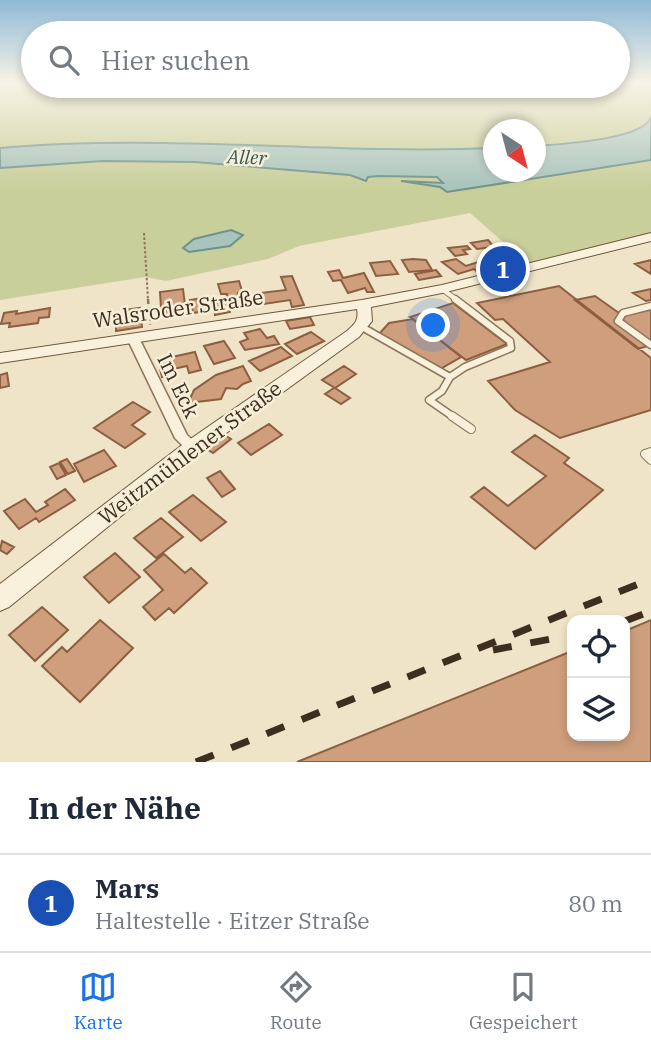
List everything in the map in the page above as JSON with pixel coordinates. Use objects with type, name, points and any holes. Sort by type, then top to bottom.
[{"type":"main road","name":"Walsroder Straße","points":[[0,358],[362,304],[442,289],[651,237]]},
{"type":"main road","points":[[362,304],[367,314],[362,327]]},
{"type":"main road","name":"Weitzmühlener Straße","points":[[0,599],[193,447],[362,327]]},
{"type":"street","name":"Im Eck","points":[[133,338],[182,438],[193,447]]},
{"type":"lane","points":[[442,289],[510,341],[511,348],[465,367],[450,377],[442,391],[429,400],[471,429]]},
{"type":"lane","points":[[651,306],[623,313],[618,321],[651,345]]},
{"type":"lane","points":[[362,327],[450,377]]},
{"type":"lane","points":[[651,452],[645,454],[651,460]]},
{"type":"path","points":[[144,233],[151,335]]},
{"type":"green space","points":[[0,118],[651,118],[651,234],[528,264],[470,213],[299,246],[268,259],[166,281],[145,277],[0,300]]},
{"type":"water","points":[[651,118],[651,160],[546,176],[546,145],[599,139],[633,131],[645,125]]},
{"type":"water","name":"Aller","points":[[185,143],[483,148],[483,182],[511,182],[447,192],[440,187],[401,181],[443,183],[437,177],[378,176],[368,177],[366,181],[350,175],[195,162],[103,161],[0,168],[0,148],[62,144]]},
{"type":"water","points":[[231,230],[243,235],[230,246],[189,252],[183,248],[194,239]]},
{"type":"building","points":[[488,240],[494,247],[477,249],[471,243]]},
{"type":"building","points":[[467,246],[470,249],[463,250],[467,254],[455,256],[448,248]]},
{"type":"building","points":[[498,249],[512,260],[497,263],[488,256],[494,255],[489,251]]},
{"type":"building","points":[[456,259],[466,266],[478,262],[489,270],[479,273],[474,269],[458,274],[442,262]]},
{"type":"building","points":[[402,260],[426,260],[432,270],[409,272]]},
{"type":"building","points":[[651,260],[651,274],[635,264]]},
{"type":"building","points":[[390,261],[398,274],[376,276],[370,263]]},
{"type":"building","points":[[339,270],[343,278],[364,273],[374,292],[367,292],[365,288],[348,293],[341,280],[333,281],[328,272]]},
{"type":"building","points":[[436,270],[441,276],[419,280],[415,274]]},
{"type":"building","points":[[292,276],[304,305],[292,307],[290,300],[264,304],[260,293],[286,290],[281,277]]},
{"type":"building","points":[[239,281],[242,291],[238,293],[241,302],[230,309],[230,312],[215,315],[214,306],[223,305],[218,303],[227,296],[221,294],[218,284]]},
{"type":"building","points":[[559,286],[651,358],[651,410],[560,438],[515,410],[488,381],[550,362],[503,319],[495,320],[477,303]]},
{"type":"building","points":[[183,289],[185,305],[161,308],[160,292]]},
{"type":"building","points":[[651,289],[651,300],[646,301],[633,293]]},
{"type":"building","points":[[595,296],[619,313],[651,305],[651,345],[638,349],[575,300]]},
{"type":"building","points":[[209,297],[212,310],[193,313],[190,300]]},
{"type":"building","points":[[453,303],[507,344],[466,360],[410,317]]},
{"type":"building","points":[[185,307],[187,314],[167,317],[166,310]]},
{"type":"building","points":[[50,308],[49,317],[39,318],[38,323],[9,327],[10,323],[1,324],[4,313],[17,311],[16,314]]},
{"type":"building","points":[[140,308],[142,327],[116,331],[116,321],[125,320],[125,310]]},
{"type":"building","points":[[310,317],[314,325],[290,329],[286,321]]},
{"type":"building","points":[[413,319],[461,357],[440,369],[379,334],[389,323]]},
{"type":"building","points":[[260,329],[267,338],[274,336],[279,344],[245,350],[240,342],[248,339],[244,333]]},
{"type":"building","points":[[311,332],[324,341],[297,354],[285,344]]},
{"type":"building","points":[[224,341],[235,358],[214,364],[204,346]]},
{"type":"building","points":[[281,347],[292,356],[260,371],[249,361]]},
{"type":"building","points":[[195,352],[201,370],[189,373],[187,366],[173,369],[174,375],[162,377],[158,360]]},
{"type":"building","points":[[243,366],[251,381],[237,389],[226,388],[221,399],[188,403],[194,390],[216,375]]},
{"type":"building","points":[[344,366],[356,374],[335,388],[322,380]]},
{"type":"building","points":[[7,373],[9,386],[0,388],[0,375]]},
{"type":"building","points":[[335,388],[350,398],[341,404],[325,394]]},
{"type":"building","points":[[133,402],[150,412],[132,425],[145,434],[125,448],[94,428]]},
{"type":"building","points":[[269,424],[282,435],[251,455],[238,443]]},
{"type":"building","points":[[223,434],[231,439],[213,453],[205,448]]},
{"type":"building","points":[[535,435],[569,458],[564,463],[603,490],[535,549],[471,497],[484,487],[508,506],[546,476],[512,452]]},
{"type":"building","points":[[104,450],[116,466],[84,482],[74,464]]},
{"type":"building","points":[[67,459],[75,471],[68,474],[60,462]]},
{"type":"building","points":[[59,463],[66,475],[57,479],[50,467]]},
{"type":"building","points":[[220,471],[235,489],[222,497],[207,478]]},
{"type":"building","points":[[65,489],[75,500],[39,522],[36,518],[19,529],[4,511],[25,499],[36,512],[48,505],[45,502]]},
{"type":"building","points":[[193,495],[226,522],[201,541],[169,512]]},
{"type":"building","points":[[161,518],[183,537],[156,558],[134,538]]},
{"type":"building","points":[[2,541],[14,547],[7,554],[0,550]]},
{"type":"building","points":[[115,553],[140,577],[109,603],[84,577]]},
{"type":"building","points":[[164,554],[185,573],[191,568],[207,583],[174,613],[169,608],[155,620],[143,607],[163,590],[144,570]]},
{"type":"building","points":[[42,607],[68,630],[35,661],[9,635]]},
{"type":"building","points":[[100,620],[133,648],[80,702],[42,666],[62,647],[67,652]]},
{"type":"building","points":[[651,620],[651,762],[297,762],[567,653],[567,741],[630,741],[630,629]]},
{"type":"railway","points":[[196,762],[651,579]]},
{"type":"railway","points":[[630,619],[651,611]]},
{"type":"railway","points":[[493,650],[567,636]]},
{"type":"place","name":"Mars","points":[[503,269]]}]
